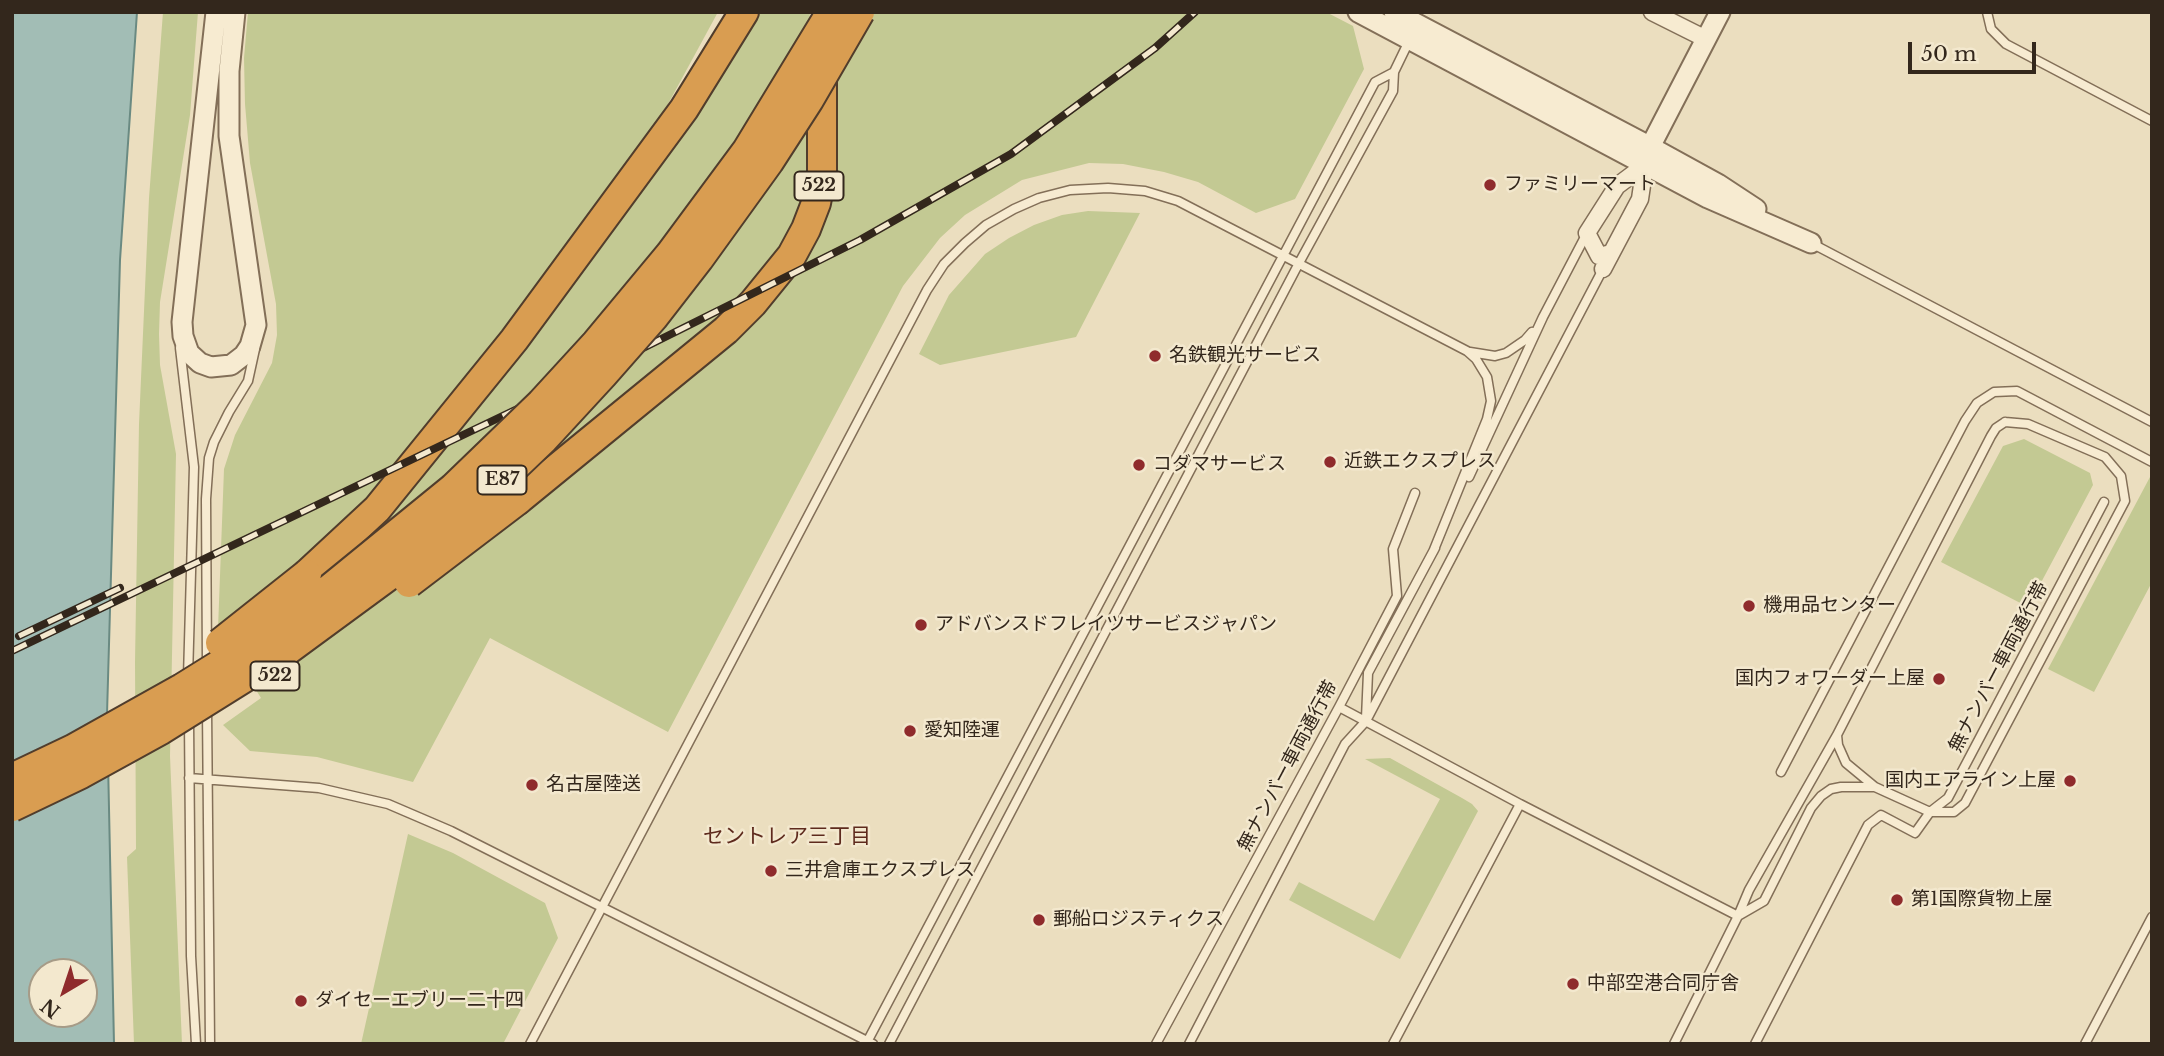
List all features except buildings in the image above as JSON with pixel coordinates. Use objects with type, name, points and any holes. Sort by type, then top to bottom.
[{"type":"highway","points":[[623,194],[730,12]]},
{"type":"highway","points":[[12,778],[80,730],[226,639],[272,604],[346,540],[377,509],[514,340],[623,194],[684,109],[744,12]]},
{"type":"highway","name":"522","points":[[12,820],[73,793],[160,748],[339,633],[518,500],[726,330],[753,303],[792,255],[816,203],[822,172],[838,15]]},
{"type":"highway","name":"E87","points":[[12,778],[85,742],[182,688],[234,655],[365,562],[453,488],[560,383],[597,343],[670,254],[747,149],[838,15]]},
{"type":"highway","name":"E87","points":[[12,807],[81,774],[161,730],[281,655],[394,572],[500,481],[544,439],[654,317],[699,260],[769,162],[809,100],[838,15]]},
{"type":"street","points":[[216,12],[182,322],[183,336],[189,353],[200,363],[211,367],[230,365],[244,355],[250,346],[256,325],[229,136],[229,71],[235,12]]},
{"type":"street","points":[[1358,12],[1417,25]]},
{"type":"street","points":[[1394,12],[1647,157],[1718,184],[1811,243]]},
{"type":"street","points":[[1652,12],[1706,39]]},
{"type":"street","points":[[1604,269],[1640,199],[1647,157],[1720,12]]},
{"type":"street","points":[[1611,253],[1599,256],[1587,233],[1618,186],[1647,157]]},
{"type":"lane","points":[[1987,12],[1991,29],[2006,44],[2152,121]]},
{"type":"lane","points":[[889,1044],[1299,263],[1393,91],[1394,72],[1417,25]]},
{"type":"lane","points":[[189,778],[319,788],[388,804],[451,831],[868,1043],[1375,82],[1394,72]]},
{"type":"lane","points":[[530,1044],[911,319],[944,264],[986,225],[1014,209],[1039,198],[1070,190],[1108,188],[1145,191],[1178,201],[1467,351],[1476,359],[1487,377],[1491,401],[1487,419],[1433,552]]},
{"type":"lane","points":[[1366,721],[1368,673],[1433,552],[1543,317],[1587,233]]},
{"type":"lane","points":[[1811,243],[2152,422]]},
{"type":"lane","points":[[1189,1044],[1345,744],[1366,721],[1604,269]]},
{"type":"lane","points":[[1467,351],[1495,356],[1506,353],[1525,340],[1543,317]]},
{"type":"lane","points":[[182,322],[180,356],[194,467],[188,693]]},
{"type":"lane","points":[[206,681],[206,499],[209,458],[229,412],[248,381],[255,355],[256,325]]},
{"type":"lane","points":[[1781,772],[1965,421],[1977,403],[1994,392],[2017,391],[2152,462]]},
{"type":"lane","points":[[1674,1044],[1749,891],[1837,735],[1996,428],[2005,422],[2028,424],[2105,457],[2120,476],[2125,501],[1965,803],[1954,812],[1930,812],[1875,787],[1846,763],[1838,745],[1837,735]]},
{"type":"lane","name":"無ナンバー車両通行帯","points":[[1156,1044],[1339,707],[1396,596],[1393,549],[1415,493]]},
{"type":"lane","name":"無ナンバー車両通行帯","points":[[1755,1044],[1868,825],[1881,815],[1915,833],[1930,812],[1948,798],[2104,502]]},
{"type":"lane","points":[[207,695],[210,1044]]},
{"type":"lane","points":[[188,704],[191,956],[196,1044]]},
{"type":"lane","points":[[1339,707],[1738,916]]},
{"type":"lane","points":[[1738,916],[1764,901],[1811,808],[1821,796],[1831,789],[1841,787],[1875,787]]},
{"type":"lane","points":[[1393,1044],[1520,804]]},
{"type":"lane","points":[[2085,1044],[2152,917]]},
{"type":"green space","points":[[163,12],[198,12],[190,115],[160,302],[159,334],[160,365],[176,454],[170,756],[182,1044],[134,1044],[127,857],[136,849],[135,662],[139,424],[149,198]]},
{"type":"green space","points":[[248,12],[718,12],[649,139],[615,190],[633,202],[682,130],[753,12],[810,12],[808,40],[836,109],[830,12],[1326,12],[1353,26],[1364,69],[1295,199],[1256,213],[1198,182],[1123,164],[1089,163],[1022,180],[965,215],[940,238],[903,286],[668,732],[490,638],[413,782],[317,757],[250,751],[223,725],[261,698],[218,629],[224,469],[235,435],[272,363],[277,335],[276,304],[250,163],[244,58]]},
{"type":"green space","points":[[1088,211],[1140,213],[1076,337],[940,365],[919,354],[949,295],[985,254],[1034,225],[1062,215]]},
{"type":"green space","points":[[2024,439],[2090,473],[2093,485],[2028,607],[1941,562],[2003,446]]},
{"type":"green space","points":[[2150,477],[2152,582],[2094,692],[2048,669]]},
{"type":"green space","points":[[1390,758],[1472,804],[1478,811],[1400,959],[1289,900],[1299,882],[1374,921],[1440,799],[1365,759]]},
{"type":"green space","points":[[408,834],[453,853],[545,903],[558,938],[503,1044],[361,1044]]},
{"type":"water","points":[[12,12],[137,12],[120,260],[107,714],[114,1044],[12,1044]]},
{"type":"railway","points":[[12,651],[607,366],[860,240],[1011,154],[1155,48],[1195,12]]},
{"type":"railway","points":[[19,636],[120,588]]},
{"type":"place","name":"ファミリーマート","points":[[1490,185]]},
{"type":"place","name":"名鉄観光サービス","points":[[1155,356]]},
{"type":"place","name":"近鉄エクスプレス","points":[[1330,462]]},
{"type":"place","name":"コダマサービス","points":[[1139,465]]},
{"type":"place","name":"機用品センター","points":[[1749,606]]},
{"type":"place","name":"アドバンスドフレイツサービスジャパン","points":[[921,625]]},
{"type":"place","name":"国内フォワーダー上屋","points":[[1939,679]]},
{"type":"place","name":"愛知陸運","points":[[910,731]]},
{"type":"place","name":"国内エアライン上屋","points":[[2070,781]]},
{"type":"place","name":"名古屋陸送","points":[[532,785]]},
{"type":"place","name":"三井倉庫エクスプレス","points":[[771,871]]},
{"type":"place","name":"第1国際貨物上屋","points":[[1897,900]]},
{"type":"place","name":"郵船ロジスティクス","points":[[1039,920]]},
{"type":"place","name":"中部空港合同庁舎","points":[[1573,984]]},
{"type":"place","name":"ダイセーエブリー二十四","points":[[301,1001]]},
{"type":"district","name":"セントレア三丁目","points":[[787,837]]}]
